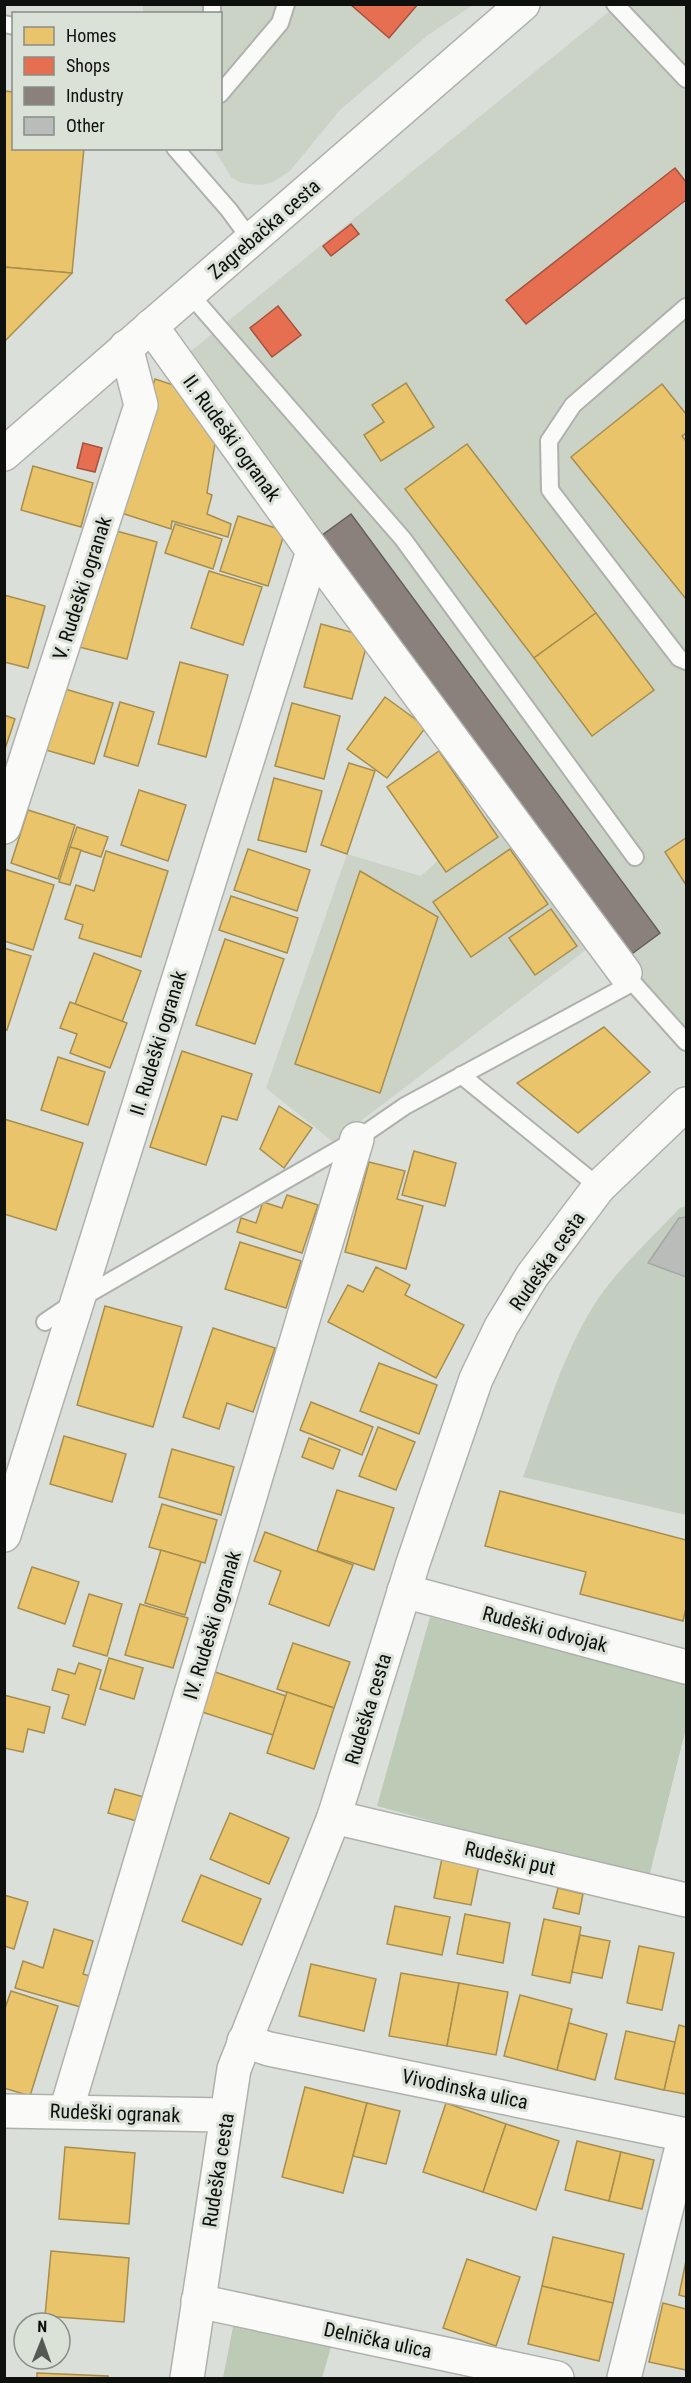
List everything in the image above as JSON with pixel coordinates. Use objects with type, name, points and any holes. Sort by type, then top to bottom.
[{"type":"street","name":"Zagrebačka cesta","points":[[4,454],[523,4]]},
{"type":"street","name":"II. Rudeški ogranak","points":[[151,326],[313,551],[628,978]]},
{"type":"street","name":"V. Rudeški ogranak","points":[[4,827],[141,405],[126,347]]},
{"type":"street","name":"II. Rudeški ogranak","points":[[4,1534],[313,551]]},
{"type":"street","name":"Rudeška cesta","points":[[187,2379],[225,2115],[234,2069],[334,1816],[404,1591],[481,1369],[501,1327],[532,1276],[599,1187],[687,1104]]},
{"type":"street","name":"IV. Rudeški ogranak","points":[[66,2111],[357,1139]]},
{"type":"street","name":"Rudeški odvojak","points":[[404,1591],[687,1667]]},
{"type":"street","name":"Rudeški put","points":[[334,1816],[687,1900]]},
{"type":"street","name":"Vivodinska ulica","points":[[244,2041],[269,2049],[686,2135]]},
{"type":"street","name":"Rudeški ogranak","points":[[4,2111],[225,2115]]},
{"type":"street","points":[[624,2379],[686,2135]]},
{"type":"street","name":"Delnička ulica","points":[[198,2301],[557,2379]]},
{"type":"lane","points":[[222,92],[280,22],[286,4]]},
{"type":"lane","points":[[615,4],[687,79]]},
{"type":"lane","points":[[177,150],[229,210],[251,240]]},
{"type":"lane","points":[[189,293],[403,538],[635,857]]},
{"type":"lane","points":[[687,307],[573,405],[549,441],[550,490],[679,658],[687,661]]},
{"type":"lane","points":[[45,1322],[76,1301],[357,1139],[405,1106],[628,978],[687,1042]]},
{"type":"lane","points":[[461,1075],[599,1187]]},
{"type":"shaded area","points":[[143,4],[473,5],[428,35],[340,110],[290,171],[273,182],[262,185],[241,183],[231,177],[215,150],[222,150],[222,12],[143,12]]},
{"type":"shaded area","points":[[617,5],[686,5],[686,1031],[599,940],[333,1142],[266,1088],[347,854],[421,876],[500,804],[191,351]]},
{"type":"green space","points":[[686,1206],[686,1515],[523,1477],[565,1361],[587,1317],[600,1296],[628,1261],[680,1208]]},
{"type":"green space","points":[[430,1617],[686,1685],[686,1728],[648,1881],[377,1806]]},
{"type":"green space","points":[[235,2317],[333,2340],[322,2378],[223,2378]]},
{"type":"building: Homes","points":[[4,91],[12,92],[12,150],[84,150],[72,273],[4,267]]},
{"type":"building: Homes","points":[[4,267],[72,273],[4,342]]},
{"type":"building: Homes","points":[[155,379],[195,392],[217,431],[207,493],[212,495],[207,514],[231,524],[228,537],[172,521],[171,529],[112,510]]},
{"type":"building: Homes","points":[[406,383],[434,427],[381,461],[364,435],[384,422],[372,405]]},
{"type":"building: Homes","points":[[662,384],[686,414],[686,433],[682,436],[686,441],[686,599],[571,457]]},
{"type":"building: Homes","points":[[467,444],[596,613],[534,658],[405,489]]},
{"type":"building: Homes","points":[[33,466],[93,483],[81,527],[21,510]]},
{"type":"building: Homes","points":[[238,516],[285,531],[268,586],[220,571]]},
{"type":"building: Homes","points":[[175,524],[222,539],[213,569],[165,553]]},
{"type":"building: Homes","points":[[109,529],[157,542],[127,659],[79,647]]},
{"type":"building: Homes","points":[[209,571],[262,587],[243,645],[191,628]]},
{"type":"building: Homes","points":[[4,595],[45,606],[28,668],[4,662]]},
{"type":"building: Homes","points":[[596,613],[654,690],[592,736],[534,658]]},
{"type":"building: Homes","points":[[321,624],[369,637],[352,699],[304,687]]},
{"type":"building: Homes","points":[[180,662],[228,675],[206,757],[158,744]]},
{"type":"building: Homes","points":[[65,689],[113,703],[94,764],[46,750]]},
{"type":"building: Homes","points":[[385,697],[426,727],[387,778],[347,749]]},
{"type":"building: Homes","points":[[120,702],[154,712],[138,766],[104,756]]},
{"type":"building: Homes","points":[[292,703],[340,716],[324,779],[275,766]]},
{"type":"building: Homes","points":[[4,715],[15,719],[4,752]]},
{"type":"building: Homes","points":[[439,751],[498,837],[446,872],[387,787]]},
{"type":"building: Homes","points":[[349,763],[375,771],[347,854],[321,845]]},
{"type":"building: Homes","points":[[274,778],[322,791],[306,852],[258,840]]},
{"type":"building: Homes","points":[[139,790],[186,805],[168,861],[121,845]]},
{"type":"building: Homes","points":[[28,810],[75,825],[58,879],[11,863]]},
{"type":"building: Homes","points":[[77,827],[108,837],[101,857],[70,847]]},
{"type":"building: Homes","points":[[686,838],[686,885],[665,852]]},
{"type":"building: Homes","points":[[70,847],[81,850],[70,885],[59,882]]},
{"type":"building: Homes","points":[[248,849],[310,870],[297,911],[234,890]]},
{"type":"building: Homes","points":[[510,849],[548,904],[471,957],[433,902]]},
{"type":"building: Homes","points":[[106,851],[168,871],[141,957],[79,938],[83,925],[65,919],[76,885],[94,891]]},
{"type":"building: Homes","points":[[4,869],[54,885],[33,950],[4,941]]},
{"type":"building: Homes","points":[[360,871],[438,917],[380,1093],[295,1064]]},
{"type":"building: Homes","points":[[231,896],[298,918],[287,953],[219,930]]},
{"type":"building: Homes","points":[[551,909],[577,946],[535,975],[509,938]]},
{"type":"building: Homes","points":[[225,939],[284,959],[255,1044],[196,1025]]},
{"type":"building: Homes","points":[[4,948],[31,956],[7,1030],[4,1029]]},
{"type":"building: Homes","points":[[94,953],[141,971],[122,1022],[75,1004]]},
{"type":"building: Homes","points":[[70,1002],[127,1023],[110,1068],[70,1053],[77,1034],[60,1028]]},
{"type":"building: Homes","points":[[604,1027],[650,1072],[578,1133],[517,1083]]},
{"type":"building: Homes","points":[[182,1051],[252,1074],[237,1120],[222,1116],[206,1165],[150,1147]]},
{"type":"building: Homes","points":[[58,1057],[105,1072],[88,1125],[41,1110]]},
{"type":"building: Homes","points":[[279,1106],[312,1128],[284,1168],[260,1149]]},
{"type":"building: Homes","points":[[4,1119],[83,1143],[56,1230],[4,1214]]},
{"type":"building: Homes","points":[[414,1151],[456,1163],[445,1206],[402,1195]]},
{"type":"building: Homes","points":[[369,1162],[405,1171],[397,1199],[423,1206],[406,1269],[345,1252]]},
{"type":"building: Homes","points":[[287,1195],[318,1205],[302,1253],[237,1232],[241,1218],[256,1223],[263,1202],[282,1208]]},
{"type":"building: Homes","points":[[240,1242],[301,1261],[286,1308],[225,1289]]},
{"type":"building: Homes","points":[[376,1267],[410,1285],[405,1295],[464,1325],[436,1378],[328,1322],[348,1285],[363,1292]]},
{"type":"building: Homes","points":[[105,1306],[182,1327],[153,1427],[77,1405]]},
{"type":"building: Homes","points":[[213,1328],[275,1348],[253,1412],[227,1403],[219,1429],[183,1417]]},
{"type":"building: Homes","points":[[379,1363],[437,1385],[419,1434],[360,1411]]},
{"type":"building: Homes","points":[[311,1402],[373,1427],[362,1455],[300,1430]]},
{"type":"building: Homes","points":[[378,1427],[415,1442],[396,1490],[359,1476]]},
{"type":"building: Homes","points":[[64,1436],[126,1454],[112,1502],[50,1484]]},
{"type":"building: Homes","points":[[309,1438],[340,1450],[333,1469],[302,1457]]},
{"type":"building: Homes","points":[[172,1449],[234,1467],[221,1515],[159,1497]]},
{"type":"building: Homes","points":[[337,1490],[394,1508],[374,1570],[317,1551]]},
{"type":"building: Homes","points":[[500,1491],[686,1540],[686,1608],[683,1621],[580,1594],[586,1572],[485,1546]]},
{"type":"building: Homes","points":[[162,1504],[217,1520],[205,1563],[149,1547]]},
{"type":"building: Homes","points":[[265,1532],[353,1565],[329,1626],[269,1604],[281,1571],[254,1561]]},
{"type":"building: Homes","points":[[161,1550],[201,1562],[185,1615],[145,1603]]},
{"type":"building: Homes","points":[[32,1567],[79,1582],[65,1624],[18,1608]]},
{"type":"building: Homes","points":[[89,1594],[122,1604],[107,1656],[73,1646]]},
{"type":"building: Homes","points":[[140,1604],[188,1618],[173,1668],[125,1655]]},
{"type":"building: Homes","points":[[293,1643],[350,1662],[334,1708],[277,1689]]},
{"type":"building: Homes","points":[[109,1658],[143,1668],[134,1699],[100,1689]]},
{"type":"building: Homes","points":[[79,1663],[101,1670],[85,1725],[62,1718],[69,1695],[52,1690],[58,1669],[75,1674]]},
{"type":"building: Homes","points":[[215,1672],[286,1696],[273,1735],[202,1712]]},
{"type":"building: Homes","points":[[287,1692],[334,1708],[314,1769],[267,1753]]},
{"type":"building: Homes","points":[[4,1695],[50,1707],[44,1733],[28,1729],[23,1752],[4,1748]]},
{"type":"building: Homes","points":[[115,1789],[151,1799],[144,1823],[108,1813]]},
{"type":"building: Homes","points":[[230,1813],[289,1838],[269,1884],[210,1859]]},
{"type":"building: Homes","points":[[442,1858],[479,1865],[471,1905],[434,1898]]},
{"type":"building: Homes","points":[[201,1875],[261,1899],[242,1945],[182,1921]]},
{"type":"building: Homes","points":[[558,1888],[583,1894],[579,1914],[553,1908]]},
{"type":"building: Homes","points":[[4,1895],[28,1902],[14,1949],[4,1946]]},
{"type":"building: Homes","points":[[395,1906],[450,1917],[442,1955],[387,1944]]},
{"type":"building: Homes","points":[[465,1914],[510,1923],[503,1963],[457,1954]]},
{"type":"building: Homes","points":[[544,1919],[581,1927],[570,1983],[532,1975]]},
{"type":"building: Homes","points":[[54,1929],[93,1941],[83,1974],[93,1977],[84,2008],[15,1988],[23,1961],[43,1968]]},
{"type":"building: Homes","points":[[580,1935],[610,1941],[602,1978],[572,1972]]},
{"type":"building: Homes","points":[[639,1946],[674,1953],[662,2010],[627,2003]]},
{"type":"building: Homes","points":[[311,1964],[376,1979],[364,2031],[299,2016]]},
{"type":"building: Homes","points":[[401,1973],[459,1983],[447,2046],[389,2036]]},
{"type":"building: Homes","points":[[459,1983],[508,1992],[496,2055],[447,2046]]},
{"type":"building: Homes","points":[[11,1991],[58,2006],[30,2096],[4,2088],[4,2011]]},
{"type":"building: Homes","points":[[520,1995],[572,2009],[557,2070],[504,2056]]},
{"type":"building: Homes","points":[[569,2023],[607,2034],[595,2080],[557,2070]]},
{"type":"building: Homes","points":[[679,2025],[686,2027],[686,2094],[664,2090]]},
{"type":"building: Homes","points":[[626,2031],[675,2042],[664,2090],[615,2079]]},
{"type":"building: Homes","points":[[305,2087],[367,2103],[343,2193],[282,2177]]},
{"type":"building: Homes","points":[[367,2103],[400,2111],[386,2164],[353,2156]]},
{"type":"building: Homes","points":[[446,2103],[506,2124],[483,2192],[423,2172]]},
{"type":"building: Homes","points":[[506,2124],[559,2141],[536,2210],[483,2192]]},
{"type":"building: Homes","points":[[577,2141],[621,2152],[609,2201],[565,2190]]},
{"type":"building: Homes","points":[[65,2147],[135,2153],[129,2224],[59,2219]]},
{"type":"building: Homes","points":[[621,2152],[654,2160],[642,2209],[609,2201]]},
{"type":"building: Homes","points":[[553,2237],[624,2254],[613,2303],[542,2286]]},
{"type":"building: Homes","points":[[51,2251],[129,2258],[124,2322],[72,2318],[72,2311],[45,2311]]},
{"type":"building: Homes","points":[[467,2259],[520,2277],[496,2346],[443,2328]]},
{"type":"building: Homes","points":[[686,2261],[686,2297],[679,2295]]},
{"type":"building: Homes","points":[[542,2286],[613,2303],[599,2361],[528,2344]]},
{"type":"building: Homes","points":[[663,2303],[686,2309],[686,2370],[649,2362]]},
{"type":"building: Homes","points":[[37,2373],[108,2376],[108,2378],[37,2378]]},
{"type":"building: Shops","points":[[350,4],[418,4],[389,38]]},
{"type":"building: Shops","points":[[675,168],[686,182],[686,200],[526,324],[506,300]]},
{"type":"building: Shops","points":[[351,224],[359,234],[331,256],[323,246]]},
{"type":"building: Shops","points":[[278,306],[301,335],[272,357],[250,328]]},
{"type":"building: Shops","points":[[83,443],[102,448],[95,472],[77,468]]},
{"type":"building: Industry","points":[[351,514],[660,933],[629,956],[321,536]]},
{"type":"building: Other","points":[[686,1217],[686,1277],[648,1263],[679,1218]]}]
